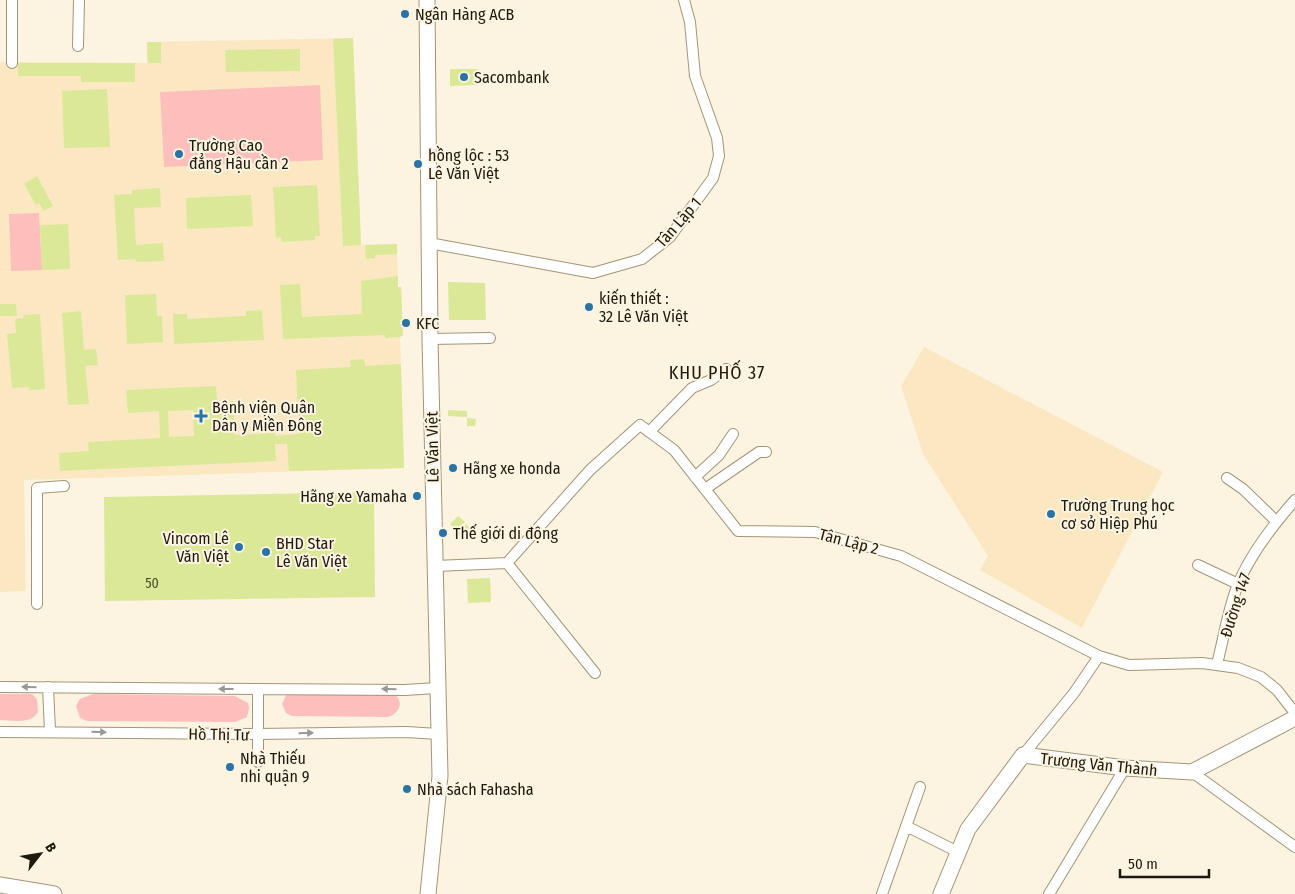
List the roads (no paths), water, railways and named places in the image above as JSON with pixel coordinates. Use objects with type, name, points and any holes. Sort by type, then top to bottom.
[{"type":"main road","name":"Lê Văn Việt","points":[[427,0],[430,339],[440,776],[428,894]]},
{"type":"main road","points":[[1192,772],[1295,718]]},
{"type":"main road","name":"Trương Văn Thành","points":[[941,894],[968,829],[1023,755],[1126,768],[1192,772]]},
{"type":"main road","points":[[0,885],[54,894]]},
{"type":"street","points":[[12,0],[12,62]]},
{"type":"street","points":[[78,46],[79,0]]},
{"type":"street","name":"Tân Lập 1","points":[[429,243],[593,273],[642,259],[670,238],[713,178],[719,156],[717,138],[695,76],[690,22],[684,0]]},
{"type":"street","points":[[430,339],[490,338]]},
{"type":"street","points":[[435,566],[507,563],[590,470],[640,425],[649,432],[692,388],[711,380],[726,369]]},
{"type":"street","name":"Tân Lập 2","points":[[649,432],[674,450],[738,531],[815,532],[901,556],[1099,656],[1129,665],[1217,664],[1261,677],[1277,690],[1295,713]]},
{"type":"street","points":[[695,477],[719,455],[733,434]]},
{"type":"street","points":[[705,490],[759,452],[766,452]]},
{"type":"street","points":[[1227,478],[1243,489],[1276,521]]},
{"type":"street","points":[[37,604],[37,488],[64,486]]},
{"type":"street","name":"Đường 147","points":[[1217,664],[1238,584],[1276,521],[1295,500]]},
{"type":"street","points":[[507,563],[595,673]]},
{"type":"street","points":[[1198,565],[1238,584]]},
{"type":"street","points":[[1023,755],[1074,693],[1099,656]]},
{"type":"street","points":[[0,687],[437,688]]},
{"type":"street","points":[[48,687],[50,731]]},
{"type":"street","points":[[258,689],[258,762]]},
{"type":"street","name":"Hồ Thị Tư","points":[[0,732],[258,734],[406,732],[439,734]]},
{"type":"street","points":[[1049,894],[1057,877],[1126,768]]},
{"type":"street","points":[[1192,772],[1295,847]]},
{"type":"street","points":[[882,894],[920,787]]},
{"type":"street","points":[[906,826],[958,852]]},
{"type":"place","name":"Ngân Hàng ACB","points":[[405,14]]},
{"type":"place","name":"Sacombank","points":[[464,77]]},
{"type":"place","name":"Trường Cao đẳng Hậu cần 2","points":[[179,154]]},
{"type":"place","name":"hồng lộc : 53 Lê Văn Việt","points":[[418,164]]},
{"type":"place","name":"kiến thiết : 32 Lê Văn Việt","points":[[589,307]]},
{"type":"place","name":"KFC","points":[[406,323]]},
{"type":"place","name":"Bệnh viện Quân Dân y Miền Đông","points":[[201,416]]},
{"type":"place","name":"Hãng xe honda","points":[[453,468]]},
{"type":"place","name":"Hãng xe Yamaha","points":[[417,496]]},
{"type":"place","name":"Trường Trung học cơ sở Hiệp Phú","points":[[1051,514]]},
{"type":"place","name":"Thế giới di động","points":[[443,533]]},
{"type":"place","name":"Vincom Lê Văn Việt","points":[[239,547]]},
{"type":"place","name":"BHD Star Lê Văn Việt","points":[[266,552]]},
{"type":"place","name":"Nhà Thiếu nhi quận 9","points":[[230,767]]},
{"type":"place","name":"Nhà sách Fahasha","points":[[407,789]]},
{"type":"district","name":"KHU PHỐ 37","points":[[717,373]]}]
